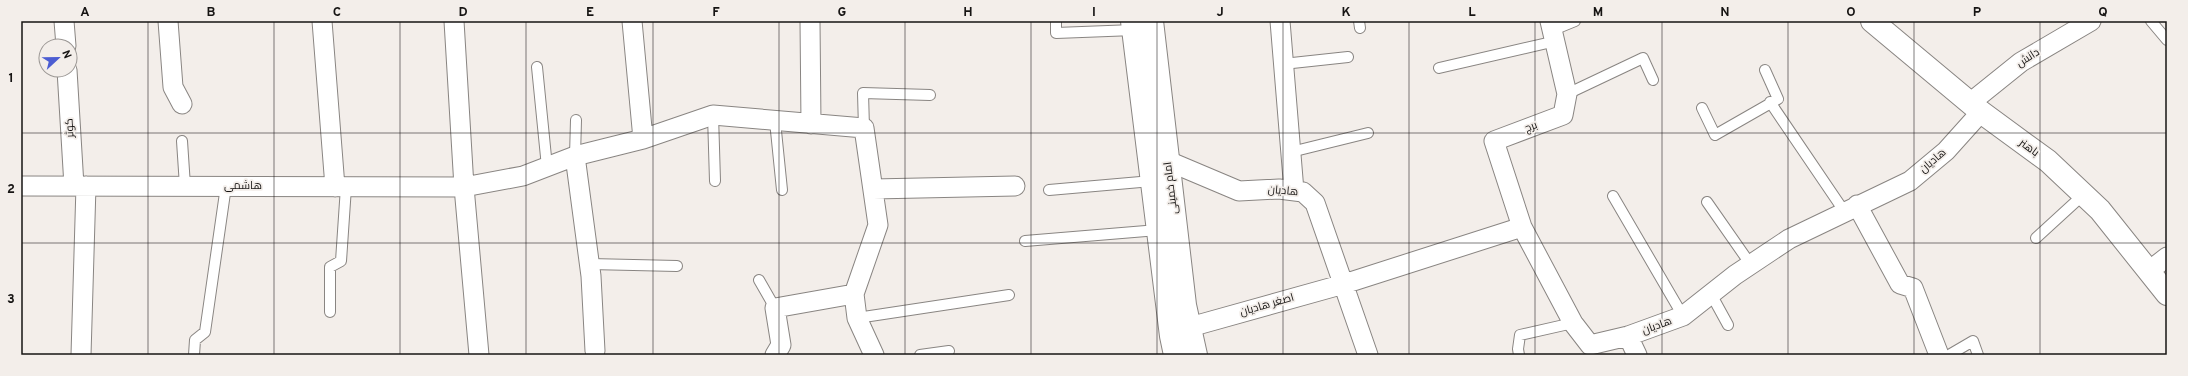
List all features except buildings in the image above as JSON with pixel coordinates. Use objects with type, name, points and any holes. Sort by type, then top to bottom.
[{"type":"main road","name":"باهنر","points":[[1872,21],[1976,108],[2048,161],[2100,210],[2167,294]]},
{"type":"main road","name":"امام خمینی","points":[[1139,24],[1156,167],[1158,230],[1171,336],[1175,355]]},
{"type":"main road","name":"امام خمینی","points":[[1156,167],[1196,355]]},
{"type":"street","points":[[64,21],[65,38]]},
{"type":"street","points":[[168,21],[173,87],[182,104]]},
{"type":"street","points":[[322,21],[341,187]]},
{"type":"street","points":[[454,21],[464,187],[480,355]]},
{"type":"street","points":[[632,21],[643,139]]},
{"type":"street","points":[[810,21],[811,124]]},
{"type":"street","points":[[1280,21],[1294,191]]},
{"type":"street","name":"دانش","points":[[1976,108],[2021,62],[2090,21]]},
{"type":"street","name":"برج","points":[[1522,227],[1494,141],[1563,115],[1567,94],[1553,30]]},
{"type":"street","name":"کوثر","points":[[68,78],[80,186],[81,355]]},
{"type":"street","name":"هادیان","points":[[1522,227],[1573,323],[1590,350],[1683,316],[1711,294],[1789,239],[1910,181],[1946,151],[1976,108]]},
{"type":"street","points":[[713,115],[864,128],[878,225],[854,294],[857,318],[874,355]]},
{"type":"street","name":"هاشمی","points":[[21,186],[464,187],[523,176],[575,156],[643,139],[713,115]]},
{"type":"street","points":[[575,156],[590,264],[595,351]]},
{"type":"street","name":"هادیان","points":[[1156,167],[1238,191],[1278,189],[1303,192],[1316,203],[1344,284],[1350,308],[1368,355]]},
{"type":"street","points":[[872,189],[1015,186]]},
{"type":"street","points":[[1851,208],[1900,284],[1913,288],[1939,355]]},
{"type":"street","points":[[1344,284],[1522,227]]},
{"type":"street","points":[[2149,271],[2167,257]]},
{"type":"street","name":"اصغر هادیان","points":[[1190,327],[1344,284]]},
{"type":"street","points":[[775,355],[781,346],[775,308],[854,294]]},
{"type":"street","points":[[1628,336],[1637,355]]},
{"type":"lane","points":[[1056,21],[1056,33],[1139,24]]},
{"type":"lane","points":[[1439,68],[1553,30],[1575,21]]},
{"type":"lane","points":[[2151,21],[2167,40]]},
{"type":"lane","points":[[1284,64],[1348,57]]},
{"type":"lane","points":[[1567,94],[1642,58],[1653,80]]},
{"type":"lane","points":[[537,67],[547,167]]},
{"type":"lane","points":[[1702,108],[1715,135],[1770,102],[1778,99],[1765,70]]},
{"type":"lane","points":[[864,128],[863,93],[930,95]]},
{"type":"lane","points":[[1770,102],[1851,208]]},
{"type":"lane","points":[[713,115],[715,181]]},
{"type":"lane","points":[[575,156],[576,120]]},
{"type":"lane","points":[[775,120],[782,190]]},
{"type":"lane","points":[[1291,152],[1368,133]]},
{"type":"lane","points":[[182,141],[185,186]]},
{"type":"lane","points":[[1048,190],[1156,167]]},
{"type":"lane","points":[[194,355],[195,340],[205,332],[226,186]]},
{"type":"lane","points":[[330,312],[330,267],[341,261],[341,187]]},
{"type":"lane","points":[[2036,238],[2083,195]]},
{"type":"lane","points":[[1613,196],[1683,316]]},
{"type":"lane","points":[[1708,202],[1751,265]]},
{"type":"lane","points":[[1025,241],[1158,230]]},
{"type":"lane","points":[[590,264],[677,266]]},
{"type":"lane","points":[[759,280],[775,308]]},
{"type":"lane","points":[[1711,294],[1728,325]]},
{"type":"lane","points":[[857,318],[1009,295]]},
{"type":"lane","points":[[1519,355],[1518,349],[1520,335],[1573,323]]},
{"type":"lane","points":[[1949,355],[1973,341],[1978,355]]},
{"type":"lane","points":[[920,355],[949,351]]}]
